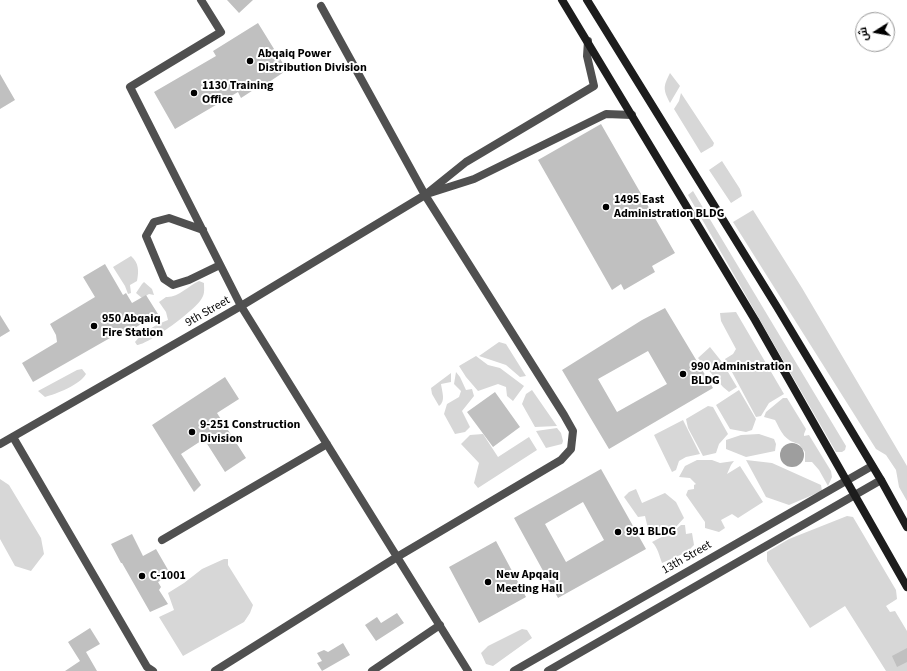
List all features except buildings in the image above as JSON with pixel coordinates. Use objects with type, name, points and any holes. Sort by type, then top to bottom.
[{"type":"street","points":[[201,0],[222,32],[130,87],[241,306],[468,671]]},
{"type":"street","points":[[562,0],[755,320],[907,587]]},
{"type":"street","points":[[587,0],[777,307],[881,480],[907,527]]},
{"type":"street","points":[[215,671],[397,557],[561,460],[571,449],[572,431],[564,414],[425,194],[321,6]]},
{"type":"street","points":[[425,194],[466,162],[594,86],[587,56],[588,41]]},
{"type":"street","points":[[425,194],[474,179],[606,114],[632,115]]},
{"type":"street","name":"9th Street","points":[[0,444],[241,306],[425,194]]},
{"type":"street","points":[[203,230],[170,218],[154,222],[146,236],[164,279],[173,285],[190,280],[220,265]]},
{"type":"street","points":[[13,437],[147,667],[153,671]]},
{"type":"street","points":[[162,540],[327,444]]},
{"type":"street","name":"13th Street","points":[[514,671],[872,466]]},
{"type":"street","points":[[548,671],[881,480]]},
{"type":"street","points":[[372,671],[440,625]]},
{"type":"shaded area","points":[[670,73],[680,86],[670,103],[665,88]]},
{"type":"shaded area","points":[[681,93],[714,143],[713,146],[701,153],[674,109],[679,101]]},
{"type":"shaded area","points":[[722,161],[740,189],[742,196],[731,203],[709,170]]},
{"type":"shaded area","points":[[693,191],[846,446],[845,450],[842,452],[836,452],[688,195]]},
{"type":"shaded area","points":[[753,210],[802,288],[907,466],[907,501],[899,487],[896,470],[886,455],[876,449],[733,222]]},
{"type":"shaded area","points":[[131,256],[137,264],[138,274],[137,281],[130,285],[131,293],[128,294],[125,286],[113,267]]},
{"type":"shaded area","points":[[199,281],[204,283],[204,291],[203,296],[198,303],[182,318],[161,333],[137,345],[135,342],[142,335],[155,326],[168,320],[166,312],[159,302],[166,297],[179,294]]},
{"type":"shaded area","points":[[144,282],[152,289],[154,295],[149,294],[142,298],[136,293]]},
{"type":"shaded area","points":[[736,312],[784,394],[769,403],[761,416],[756,417],[725,359],[733,354],[736,349],[721,321],[720,313]]},
{"type":"shaded area","points":[[499,342],[506,344],[526,376],[520,377],[506,365],[479,356]]},
{"type":"shaded area","points":[[710,347],[722,362],[737,387],[729,392],[698,358]]},
{"type":"shaded area","points":[[476,356],[488,365],[500,368],[524,386],[513,401],[507,396],[506,387],[498,384],[478,391],[466,377],[459,366]]},
{"type":"shaded area","points":[[82,369],[86,374],[79,382],[55,394],[45,397],[38,391],[77,370]]},
{"type":"shaded area","points":[[456,372],[466,390],[472,389],[474,396],[462,411],[470,427],[465,432],[455,434],[444,414],[447,404],[459,397],[461,391],[454,384]]},
{"type":"shaded area","points":[[451,373],[451,382],[441,384],[443,399],[439,406],[432,394],[431,388]]},
{"type":"shaded area","points":[[532,390],[557,426],[535,427],[522,404],[526,394]]},
{"type":"shaded area","points":[[739,390],[756,419],[752,430],[746,432],[730,429],[716,405]]},
{"type":"shaded area","points":[[783,398],[787,398],[806,429],[804,436],[809,435],[831,471],[832,477],[828,486],[819,470],[812,462],[805,462],[805,452],[799,444],[787,438],[775,420],[764,417],[766,412]]},
{"type":"shaded area","points":[[708,406],[713,407],[728,434],[719,444],[716,453],[703,456],[688,428],[686,419]]},
{"type":"shaded area","points":[[683,420],[700,454],[686,457],[679,461],[676,470],[672,472],[654,435]]},
{"type":"shaded area","points":[[557,428],[561,433],[563,441],[562,444],[546,448],[536,431]]},
{"type":"shaded area","points":[[483,434],[498,457],[529,437],[537,450],[478,488],[474,483],[479,463],[461,444],[470,435]]},
{"type":"shaded area","points":[[759,434],[774,439],[776,444],[775,451],[746,457],[726,449],[726,440],[741,435]]},
{"type":"shaded area","points":[[792,443],[800,447],[804,455],[800,463],[792,467],[784,463],[780,455],[784,447]]},
{"type":"shaded area","points":[[697,460],[712,460],[720,463],[734,461],[727,474],[740,466],[763,502],[738,518],[732,514],[721,520],[725,528],[719,532],[705,528],[705,522],[686,495],[688,490],[694,489],[694,485],[696,484],[690,478],[679,477],[685,466]]},
{"type":"shaded area","points":[[746,460],[772,463],[821,485],[822,491],[789,505],[766,497]]},
{"type":"shaded area","points":[[0,479],[9,485],[41,538],[44,554],[31,571],[15,566],[0,539]]},
{"type":"shaded area","points":[[636,489],[642,503],[665,493],[676,502],[684,518],[674,529],[653,536],[649,533],[645,516],[638,517],[624,497],[629,492]]},
{"type":"shaded area","points":[[847,516],[853,517],[896,590],[897,599],[886,606],[890,612],[895,611],[907,631],[907,671],[886,671],[845,606],[810,628],[767,561],[767,552],[789,539]]},
{"type":"shaded area","points":[[681,525],[685,525],[686,534],[692,533],[694,545],[687,552],[662,563],[657,549],[652,542],[675,530]]},
{"type":"shaded area","points":[[224,559],[228,559],[228,565],[253,605],[250,613],[244,622],[183,656],[159,617],[174,610],[168,593],[202,569]]},
{"type":"shaded area","points":[[522,629],[527,630],[532,638],[493,666],[486,664],[481,653],[488,646]]},
{"type":"place","name":"Abqaiq Power Distribution Division","points":[[250,61]]},
{"type":"place","name":"1130 Training Office","points":[[194,93]]},
{"type":"place","name":"1495 East Administration BLDG","points":[[606,207]]},
{"type":"place","name":"950 Abqaiq Fire Station","points":[[94,326]]},
{"type":"place","name":"990 Administration BLDG","points":[[683,374]]},
{"type":"place","name":"9-251 Construction Division","points":[[192,432]]},
{"type":"place","name":"991 BLDG","points":[[618,532]]},
{"type":"place","name":"C-1001","points":[[142,576]]},
{"type":"place","name":"New Apqaiq Meeting Hall","points":[[488,582]]}]
